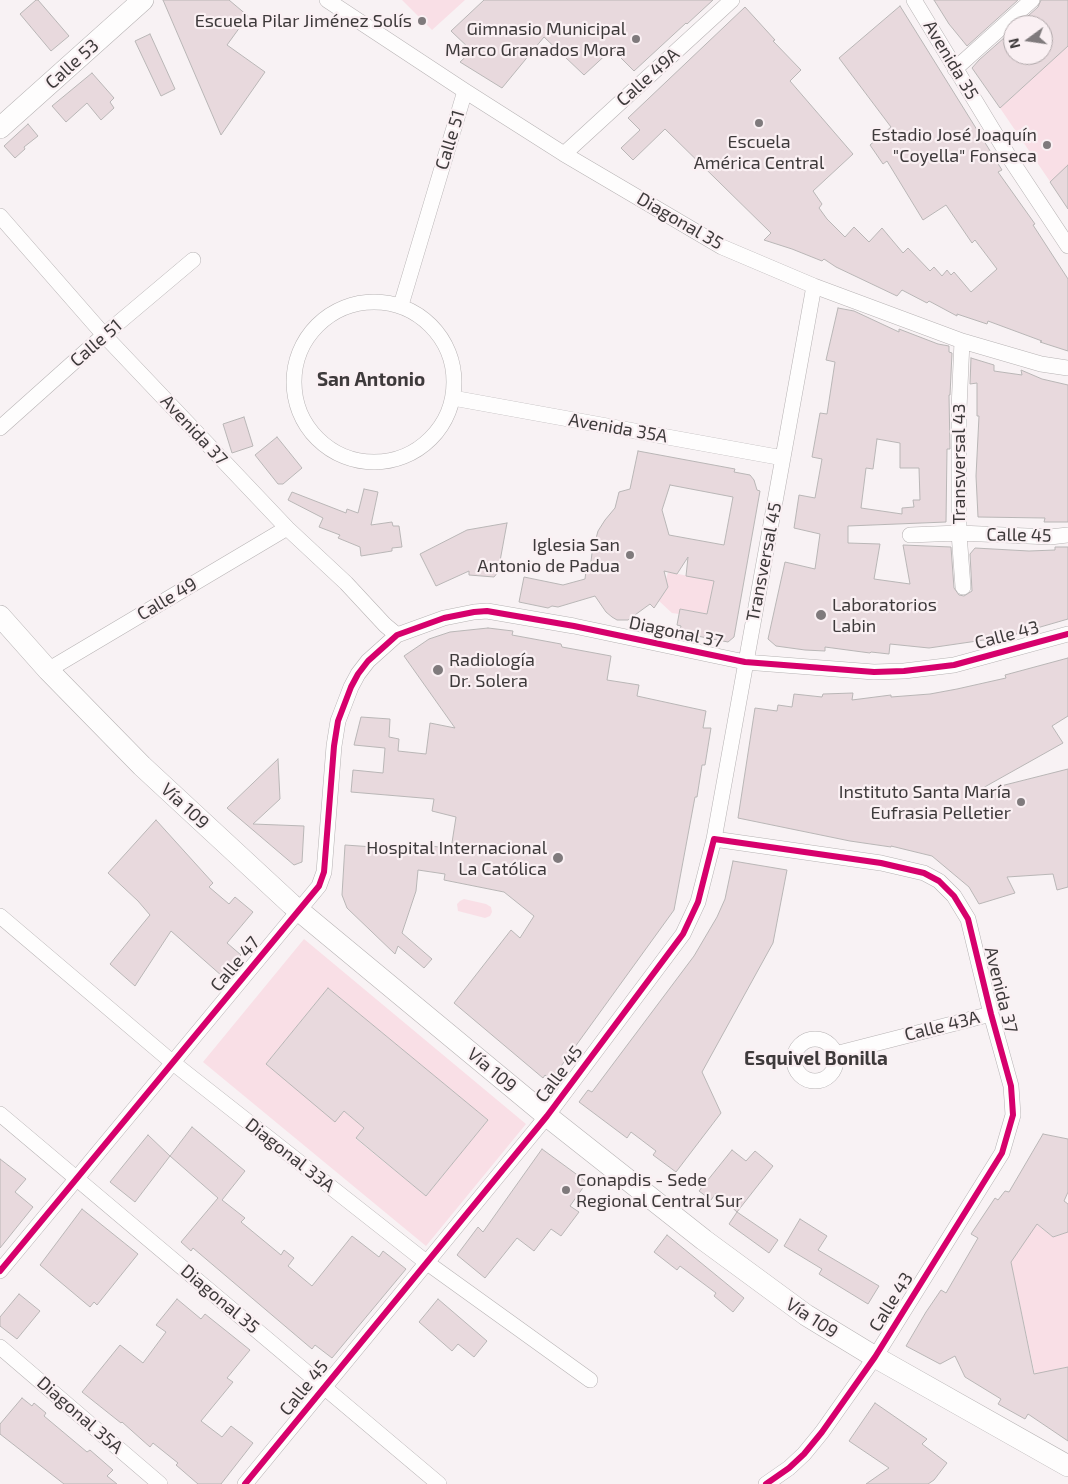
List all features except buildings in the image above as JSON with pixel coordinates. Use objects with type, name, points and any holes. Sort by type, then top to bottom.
[{"type":"main road","name":"Calle 53","points":[[0,128],[143,0]]},
{"type":"main road","name":"Vía 109","points":[[0,616],[48,670],[142,766],[299,911],[547,1116],[704,1240],[806,1315],[875,1357],[1068,1466]]},
{"type":"street","name":"Diagonal 35","points":[[327,0],[564,154],[722,247],[814,286],[962,341],[1041,364],[1068,368]]},
{"type":"street","name":"Calle 49A","points":[[564,154],[732,0]]},
{"type":"street","name":"Avenida 35","points":[[914,0],[1011,160],[1068,246]]},
{"type":"street","points":[[955,69],[1032,0]]},
{"type":"street","name":"Calle 51","points":[[401,305],[465,91]]},
{"type":"street","name":"Avenida 37","points":[[0,216],[104,335],[287,528],[346,583],[385,625],[397,635]]},
{"type":"street","name":"Calle 51","points":[[0,428],[104,335],[193,260]]},
{"type":"street","name":"Transversal 45","points":[[714,839],[814,286]]},
{"type":"street","points":[[379,301],[401,305],[424,318],[439,334],[450,354],[455,375],[453,398],[444,422],[428,443],[406,457],[380,463],[354,460],[330,450],[311,432],[298,409],[294,382],[298,356],[310,333],[329,315],[352,304],[379,301]]},
{"type":"street","name":"Transversal 43","points":[[962,341],[959,409],[959,533],[963,587]]},
{"type":"street","name":"Avenida 35A","points":[[453,398],[783,458]]},
{"type":"street","name":"Calle 49","points":[[48,670],[287,528]]},
{"type":"street","name":"Calle 45","points":[[910,535],[959,533],[1050,538],[1068,535]]},
{"type":"street","name":"Diagonal 37","points":[[397,635],[444,618],[487,611],[574,626],[745,662],[874,672],[904,671],[954,665]]},
{"type":"street","name":"Calle 43","points":[[954,665],[1068,634]]},
{"type":"street","name":"Calle 47","points":[[0,1271],[319,886],[324,872],[334,746],[338,721],[358,674],[368,661],[397,635]]},
{"type":"street","name":"Avenida 37","points":[[714,839],[881,863],[924,873],[939,881],[954,896],[968,919],[1011,1086],[1013,1115]]},
{"type":"street","name":"Calle 45","points":[[245,1484],[547,1116],[683,934],[698,902],[714,839]]},
{"type":"street","name":"Diagonal 33A","points":[[0,916],[172,1062],[426,1262],[590,1380]]},
{"type":"street","name":"Calle 43A","points":[[835,1054],[991,1014]]},
{"type":"street","name":"Diagonal 35","points":[[0,1114],[439,1484]]},
{"type":"street","name":"Calle 43","points":[[766,1484],[789,1468],[804,1454],[822,1432],[875,1357],[1002,1153],[1013,1115]]},
{"type":"street","name":"Diagonal 35A","points":[[0,1347],[160,1484]]},
{"type":"shaded area","points":[[402,0],[465,0],[432,30]]},
{"type":"shaded area","name":"Estadio José Joaquín \"Coyella\" Fonseca","points":[[1068,46],[1068,208],[1000,108],[1047,65],[1053,65],[1053,60]]},
{"type":"shaded area","points":[[668,572],[714,581],[707,614],[681,609],[679,614],[672,613],[659,601],[668,587],[666,579]]},
{"type":"shaded area","points":[[464,899],[491,907],[492,912],[490,916],[485,918],[458,911],[457,904]]},
{"type":"shaded area","points":[[304,939],[526,1124],[426,1246],[203,1062]],"holes":[[[328,988],[488,1120],[426,1196],[356,1139],[364,1128],[344,1111],[335,1121],[266,1064]]]},
{"type":"shaded area","points":[[1036,1224],[1053,1237],[1068,1232],[1068,1370],[1066,1367],[1053,1370],[1054,1377],[1035,1375],[1009,1253]]},
{"type":"cycle path","points":[[0,1271],[319,886],[324,872],[334,746],[338,721],[358,674],[368,661],[397,635],[444,618],[487,611],[574,626],[745,662],[874,672],[904,671],[954,665],[1068,634]]},
{"type":"cycle path","points":[[245,1484],[547,1116],[683,934],[698,902],[714,839],[881,863],[924,873],[939,881],[954,896],[968,919],[1011,1086],[1013,1115],[1002,1153],[875,1357],[822,1432],[804,1454],[789,1468],[766,1484]]},
{"type":"place","name":"Escuela Pilar Jiménez Solís","points":[[422,21]]},
{"type":"place","name":"Gimnasio Municipal Marco Granados Mora","points":[[636,39]]},
{"type":"place","name":"Escuela América Central","points":[[759,123]]},
{"type":"place","name":"Estadio José Joaquín \"Coyella\" Fonseca","points":[[1047,145]]},
{"type":"place","name":"Iglesia San Antonio de Padua","points":[[630,555]]},
{"type":"place","name":"Laboratorios Labin","points":[[821,615]]},
{"type":"place","name":"Radiología Dr. Solera","points":[[438,670]]},
{"type":"place","name":"Instituto Santa María Eufrasia Pelletier","points":[[1021,802]]},
{"type":"place","name":"Hospital Internacional La Católica","points":[[558,858]]},
{"type":"place","name":"Conapdis - Sede Regional Central Sur","points":[[566,1190]]},
{"type":"district","name":"San Antonio","points":[[371,380]]},
{"type":"district","name":"Esquivel Bonilla","points":[[816,1059]]}]
